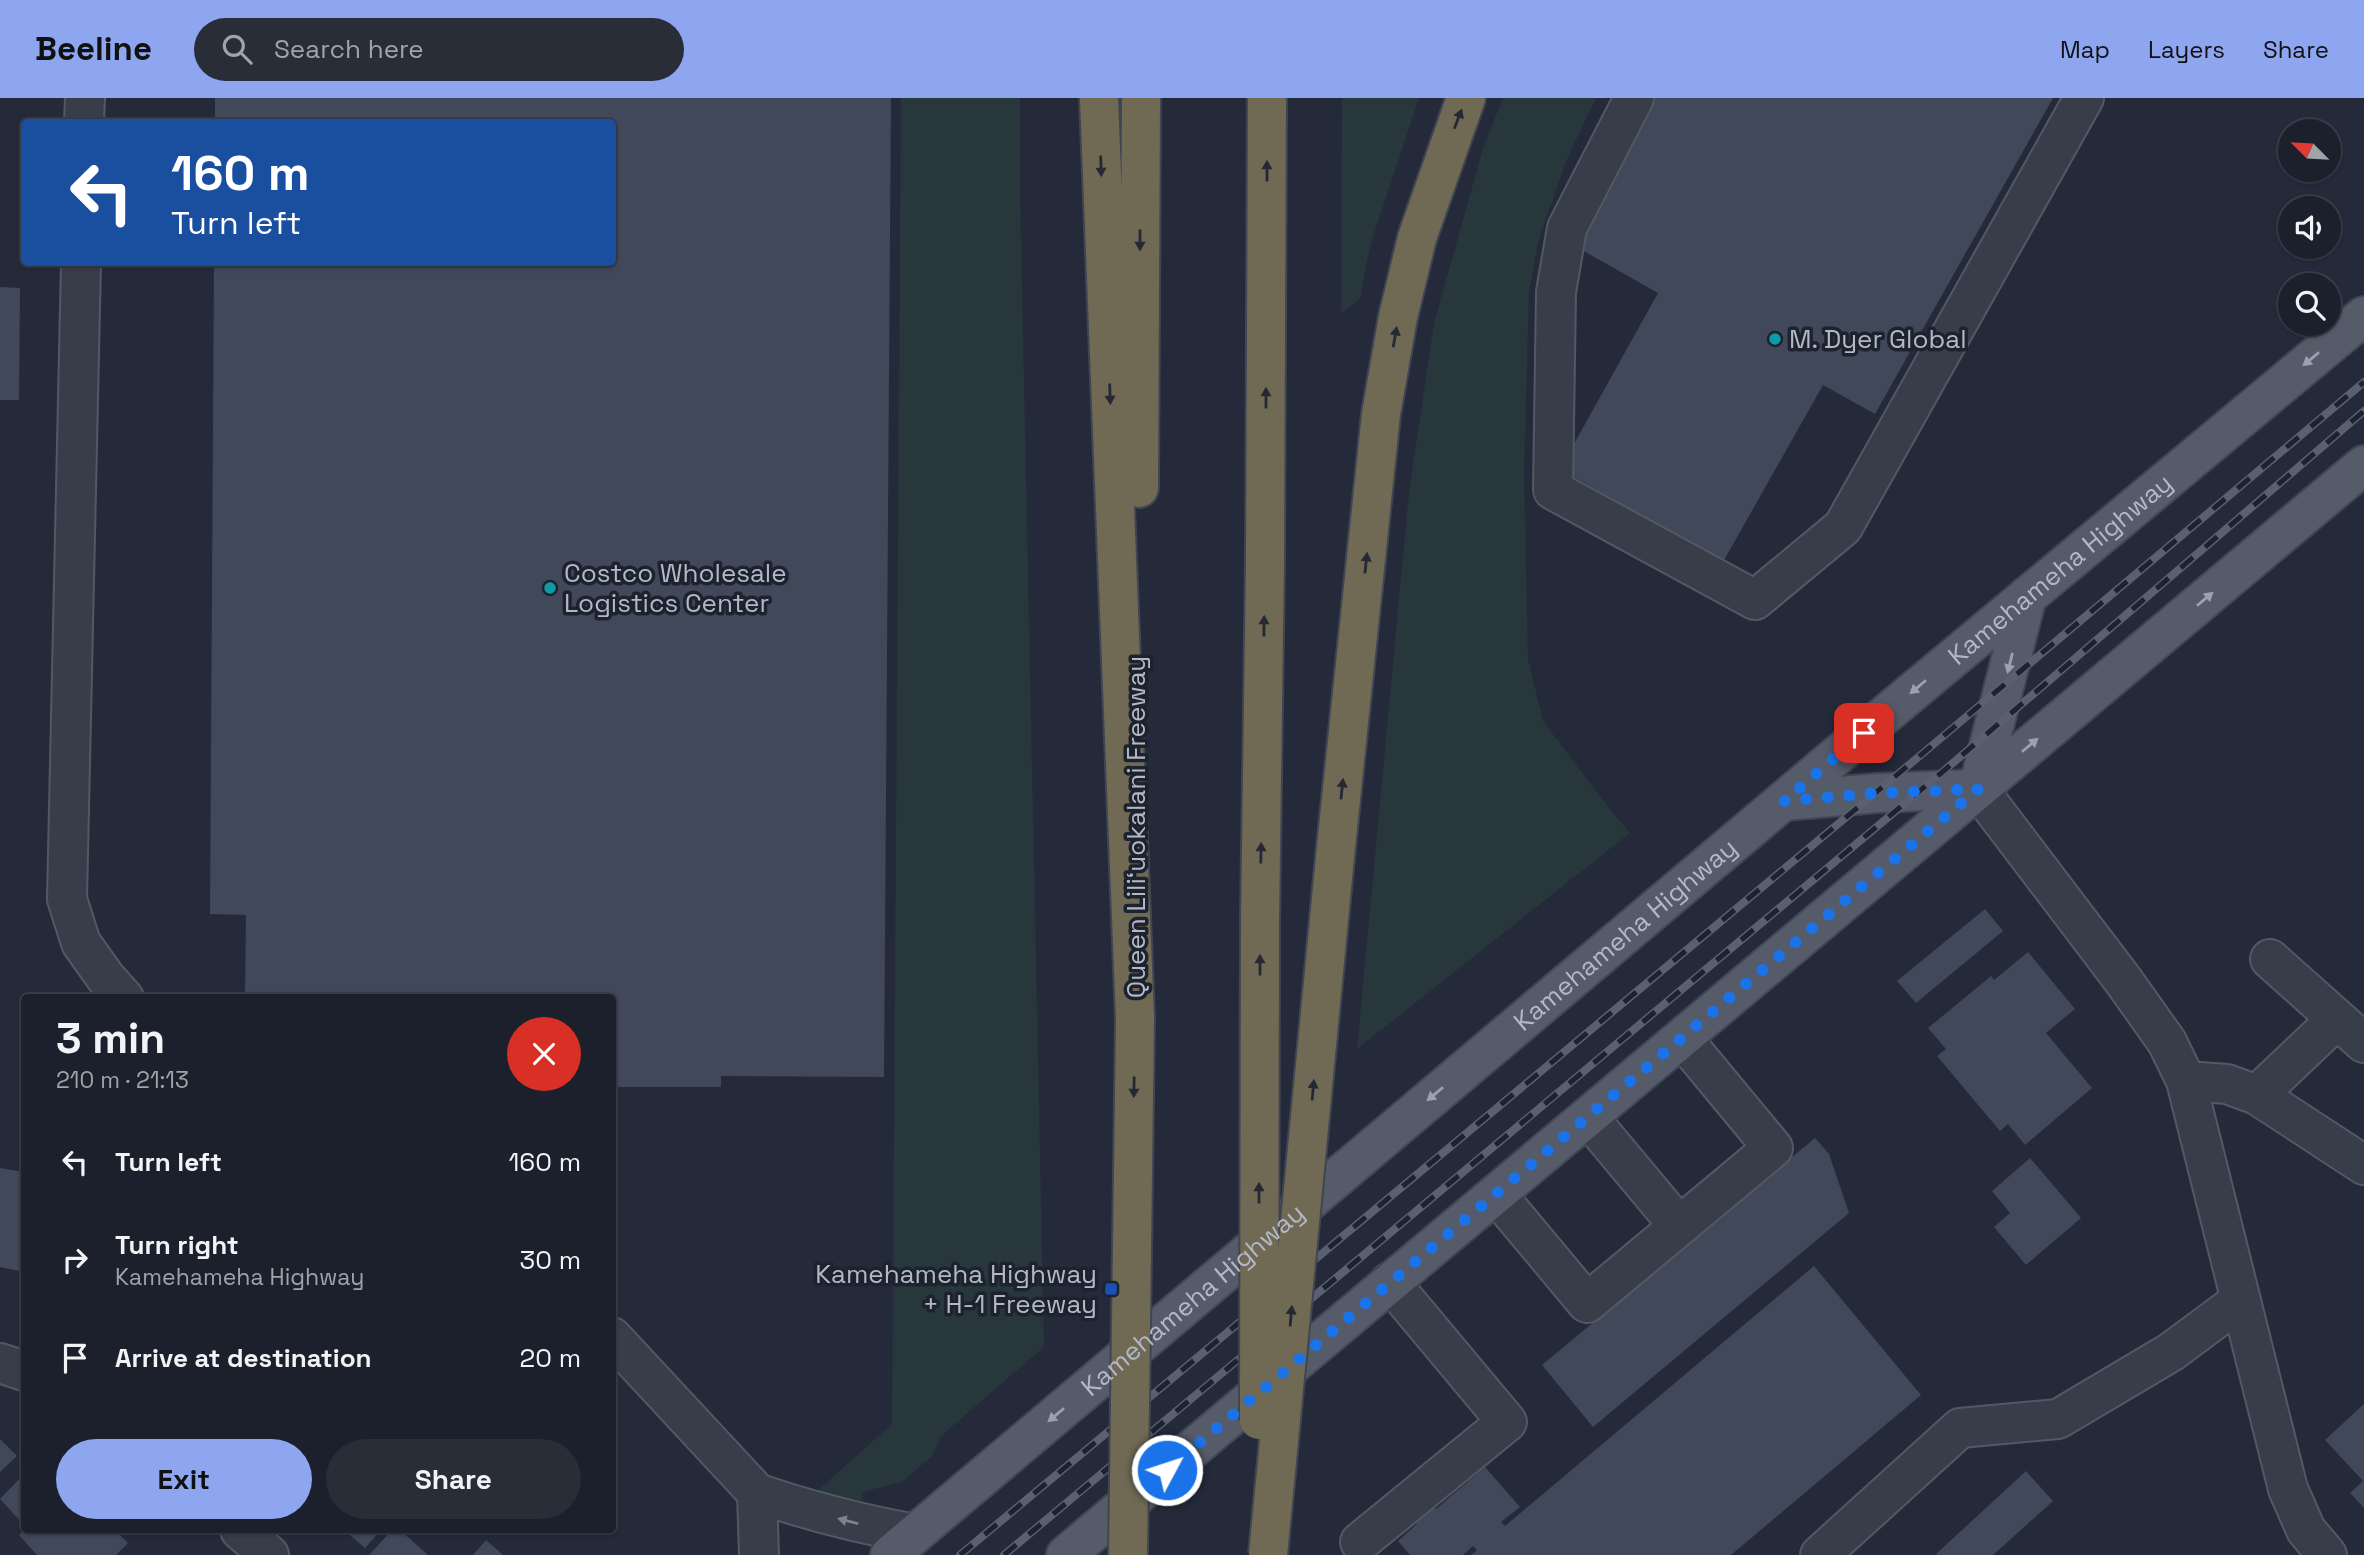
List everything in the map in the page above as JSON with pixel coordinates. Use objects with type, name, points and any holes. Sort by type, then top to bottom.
[{"type":"highway","points":[[1099,98],[1135,1019]]},
{"type":"highway","name":"Queen Liliʻuokalani Freeway","points":[[1128,1555],[1135,1019],[1141,98]]},
{"type":"highway","points":[[1258,1555],[1267,98]]},
{"type":"highway","points":[[1268,1555],[1335,857],[1381,414],[1396,329],[1417,238],[1466,98]]},
{"type":"main road","name":"Kamehameha Highway","points":[[902,1545],[2027,596],[2364,316]]},
{"type":"main road","points":[[1066,1555],[2364,465]]},
{"type":"main road","points":[[1978,789],[2027,596]]},
{"type":"main road","points":[[1784,801],[1877,793],[1978,789]]},
{"type":"street","points":[[84,119],[85,98]]},
{"type":"street","points":[[1634,98],[1567,228],[1556,292],[1553,490],[1755,600],[1843,527],[2084,98]]},
{"type":"street","points":[[81,266],[67,899],[81,943],[120,994]]},
{"type":"street","points":[[1978,789],[2130,990],[2167,1042],[2186,1081],[2288,1489],[2306,1530],[2327,1555]]},
{"type":"street","points":[[2257,1095],[2350,1031],[2270,959]]},
{"type":"street","points":[[1496,1194],[1587,1303],[1773,1148],[1682,1038]]},
{"type":"street","points":[[2186,1081],[2227,1084],[2257,1095],[2364,1165]]},
{"type":"street","points":[[1588,1117],[1679,1226]]},
{"type":"street","points":[[1360,1542],[1507,1422],[1390,1282]]},
{"type":"street","points":[[1820,1555],[1960,1428],[2058,1419],[2171,1352],[2241,1300]]},
{"type":"street","points":[[616,1341],[757,1493],[842,1519],[902,1545]]},
{"type":"street","points":[[0,1363],[21,1370]]},
{"type":"street","points":[[757,1493],[759,1555]]},
{"type":"street","points":[[243,1533],[269,1555]]},
{"type":"shaded area","points":[[901,98],[1020,98],[1044,1347],[941,1436],[932,1456],[902,1482],[862,1492],[862,1501],[832,1498],[816,1492],[892,1424]]},
{"type":"shaded area","points":[[1342,98],[1419,98],[1370,246],[1360,299],[1341,313]]},
{"type":"shaded area","points":[[1503,98],[1596,98],[1567,159],[1538,242],[1529,292],[1524,473],[1528,659],[1543,721],[1630,833],[1357,1049],[1409,492],[1434,323],[1484,145]]},
{"type":"building","name":"Costco Wholesale Logistics Center","points":[[215,98],[891,98],[884,1077],[721,1076],[721,1087],[616,1087],[616,994],[245,994],[246,915],[210,914],[214,266],[616,266],[616,119],[215,119]]},
{"type":"building","name":"M. Dyer Global","points":[[1655,98],[2053,98],[1875,414],[1823,385],[1723,562],[1560,469],[1658,293],[1573,245]]},
{"type":"building","points":[[0,287],[20,288],[19,400],[0,400]]},
{"type":"building","points":[[1985,909],[2003,931],[1916,1003],[1897,981]]},
{"type":"building","points":[[2028,952],[2075,1009],[2046,1033],[2092,1088],[2025,1145],[2008,1124],[2000,1131],[1937,1056],[1946,1049],[1928,1028],[1991,976],[1994,980]]},
{"type":"building","points":[[1815,1138],[1829,1154],[1849,1213],[1593,1427],[1542,1365],[1701,1233],[1713,1210],[1719,1218]]},
{"type":"building","points":[[2030,1158],[2081,1218],[2026,1265],[1994,1227],[2010,1213],[1992,1191]]},
{"type":"building","points":[[0,1168],[21,1172],[21,1271],[0,1267]]},
{"type":"building","points":[[1814,1266],[1921,1395],[1731,1555],[1471,1555],[1477,1550],[1473,1546],[1463,1555],[1410,1555],[1398,1541],[1417,1524],[1412,1517],[1430,1501],[1436,1509],[1485,1467],[1520,1507],[1501,1522],[1505,1526]]},
{"type":"building","points":[[2364,1404],[2364,1508],[2350,1493],[2363,1481],[2325,1440]]},
{"type":"building","points":[[0,1439],[17,1456],[0,1472]]},
{"type":"building","points":[[2026,1471],[2053,1501],[1993,1555],[1936,1554]]},
{"type":"building","points":[[21,1477],[21,1522],[0,1499]]},
{"type":"building","points":[[118,1533],[128,1543],[116,1555],[37,1555],[19,1535]]},
{"type":"building","points":[[348,1533],[378,1533],[365,1548]]},
{"type":"building","points":[[389,1533],[403,1533],[428,1555],[369,1555]]},
{"type":"building","points":[[486,1540],[503,1555],[473,1555]]},
{"type":"railway","points":[[960,1555],[2364,382]]},
{"type":"railway","points":[[1004,1555],[1940,774],[2364,411]]},
{"type":"place","name":"M. Dyer Global","points":[[1775,339]]},
{"type":"place","name":"Costco Wholesale Logistics Center","points":[[550,588]]},
{"type":"place","name":"Kamehameha Highway + H-1 Freeway","points":[[1111,1289]]},
{"type":"route","points":[[1167,1470],[1978,789],[1877,793],[1784,801],[1864,733]]}]
